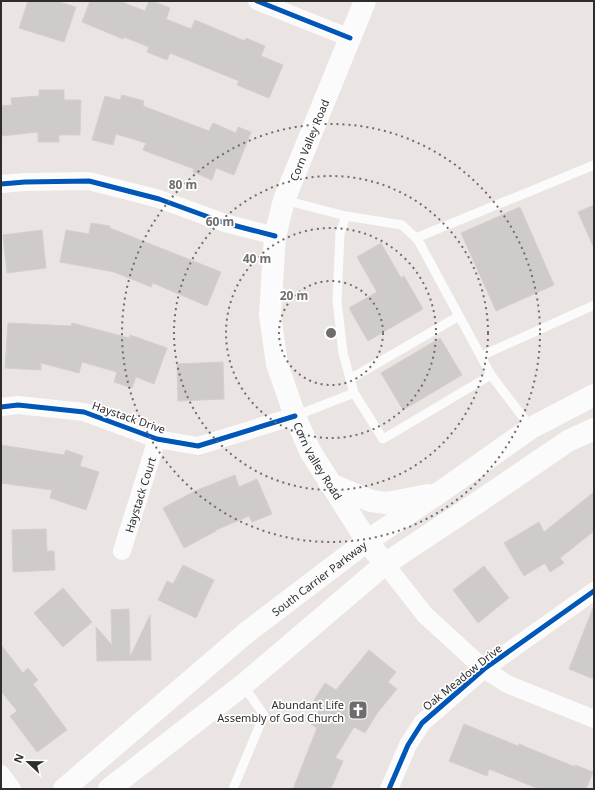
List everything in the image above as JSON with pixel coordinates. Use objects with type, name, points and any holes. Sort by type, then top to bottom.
[{"type":"main road","name":"Corn Valley Road","points":[[364,1],[284,200],[275,236],[270,315],[277,364],[295,416],[310,451],[367,541],[385,564]]},
{"type":"main road","name":"South Carrier Parkway","points":[[64,789],[246,633],[367,541],[440,493],[531,428],[594,395]]},
{"type":"main road","points":[[109,789],[243,685],[385,564],[568,441],[594,429]]},
{"type":"main road","points":[[330,484],[371,501],[402,501],[440,493]]},
{"type":"street","points":[[257,1],[350,38]]},
{"type":"street","points":[[1,184],[89,181],[159,199],[225,223],[275,236]]},
{"type":"street","name":"Haystack Drive","points":[[1,406],[18,405],[84,412],[157,439],[198,446],[295,416]]},
{"type":"street","name":"Haystack Court","points":[[122,551],[157,439]]},
{"type":"street","name":"Corn Valley Road","points":[[385,564],[425,615],[484,669],[507,684],[594,719]]},
{"type":"street","name":"Oak Meadow Drive","points":[[389,789],[408,745],[422,723],[484,669],[594,590]]},
{"type":"street","points":[[1,774],[12,789]]},
{"type":"lane","points":[[416,238],[594,165]]},
{"type":"lane","points":[[284,200],[346,216],[402,225],[416,238],[491,375],[531,428]]},
{"type":"lane","points":[[346,216],[340,233],[337,301],[343,353],[354,393],[383,439],[491,375]]},
{"type":"lane","points":[[481,356],[594,306]]},
{"type":"lane","points":[[350,379],[459,316]]},
{"type":"lane","points":[[295,416],[354,393]]},
{"type":"lane","points":[[233,789],[264,715],[243,685]]},
{"type":"building","points":[[28,1],[56,1],[76,7],[64,42],[19,28]]},
{"type":"building","points":[[90,1],[119,1],[145,11],[149,1],[152,1],[170,8],[166,19],[191,29],[195,20],[245,41],[246,38],[265,46],[261,56],[283,65],[269,98],[237,85],[239,81],[170,53],[167,60],[147,52],[149,47],[124,37],[123,39],[82,22]]},
{"type":"building","points":[[39,90],[64,90],[64,100],[81,100],[80,135],[59,135],[59,142],[38,142],[38,132],[1,136],[1,106],[12,105],[11,98],[39,96]]},
{"type":"building","points":[[122,95],[144,101],[143,106],[209,131],[213,123],[236,133],[238,127],[251,132],[234,175],[216,168],[212,180],[193,172],[194,169],[143,150],[146,143],[116,134],[113,145],[92,140],[105,96],[120,100]]},
{"type":"building","points":[[594,205],[594,248],[578,212]]},
{"type":"building","points":[[520,207],[554,285],[496,311],[461,233]]},
{"type":"building","points":[[91,223],[110,226],[110,228],[221,272],[207,306],[153,283],[151,287],[114,272],[60,262],[66,230],[89,234]]},
{"type":"building","points":[[42,230],[46,268],[7,273],[3,235]]},
{"type":"building","points":[[381,243],[401,278],[404,276],[423,309],[368,341],[349,308],[377,292],[357,257]]},
{"type":"building","points":[[8,323],[71,326],[72,323],[129,338],[130,335],[167,348],[154,384],[136,377],[132,388],[114,382],[117,372],[82,362],[79,373],[41,363],[41,370],[5,368]]},
{"type":"building","points":[[440,338],[462,375],[403,410],[381,373]]},
{"type":"building","points":[[223,362],[224,399],[178,401],[177,364]]},
{"type":"building","points":[[1,445],[64,455],[66,450],[83,456],[80,466],[99,472],[86,510],[50,498],[52,490],[1,483]]},
{"type":"building","points":[[235,475],[239,487],[257,479],[272,514],[252,522],[249,516],[216,530],[184,548],[163,508],[195,491]]},
{"type":"building","points":[[594,492],[594,531],[560,558],[564,563],[550,572],[545,563],[524,576],[504,543],[539,522],[544,532]]},
{"type":"building","points":[[46,529],[47,551],[54,551],[55,570],[13,572],[12,530]]},
{"type":"building","points":[[183,565],[214,580],[196,618],[158,600],[167,581],[173,584]]},
{"type":"building","points":[[484,566],[509,598],[478,623],[453,590]]},
{"type":"building","points":[[63,588],[92,622],[63,647],[34,613]]},
{"type":"building","points":[[594,608],[594,679],[569,669]]},
{"type":"building","points":[[129,609],[130,657],[150,615],[151,660],[97,661],[96,627],[112,645],[111,610]]},
{"type":"building","points":[[1,645],[23,673],[28,668],[38,680],[33,684],[67,730],[37,752],[10,716],[17,711],[1,691]]},
{"type":"building","points":[[369,650],[396,672],[388,682],[397,689],[378,712],[365,733],[354,727],[335,758],[343,761],[331,789],[293,789],[317,728],[311,724],[320,710],[311,705],[325,683],[336,690]]},
{"type":"building","points":[[464,724],[518,746],[519,744],[575,767],[575,765],[593,772],[586,789],[539,789],[489,769],[487,776],[449,761]]},
{"type":"cycle path","points":[[257,1],[350,38]]},
{"type":"cycle path","points":[[1,184],[89,181],[159,199],[225,223],[275,236]]},
{"type":"cycle path","points":[[1,407],[18,405],[84,412],[157,439],[198,446],[295,416]]},
{"type":"cycle path","points":[[389,789],[408,745],[422,723],[484,669],[594,591]]},
{"type":"place","name":"Abundant Life Assembly of God Church","points":[[358,710]]}]
